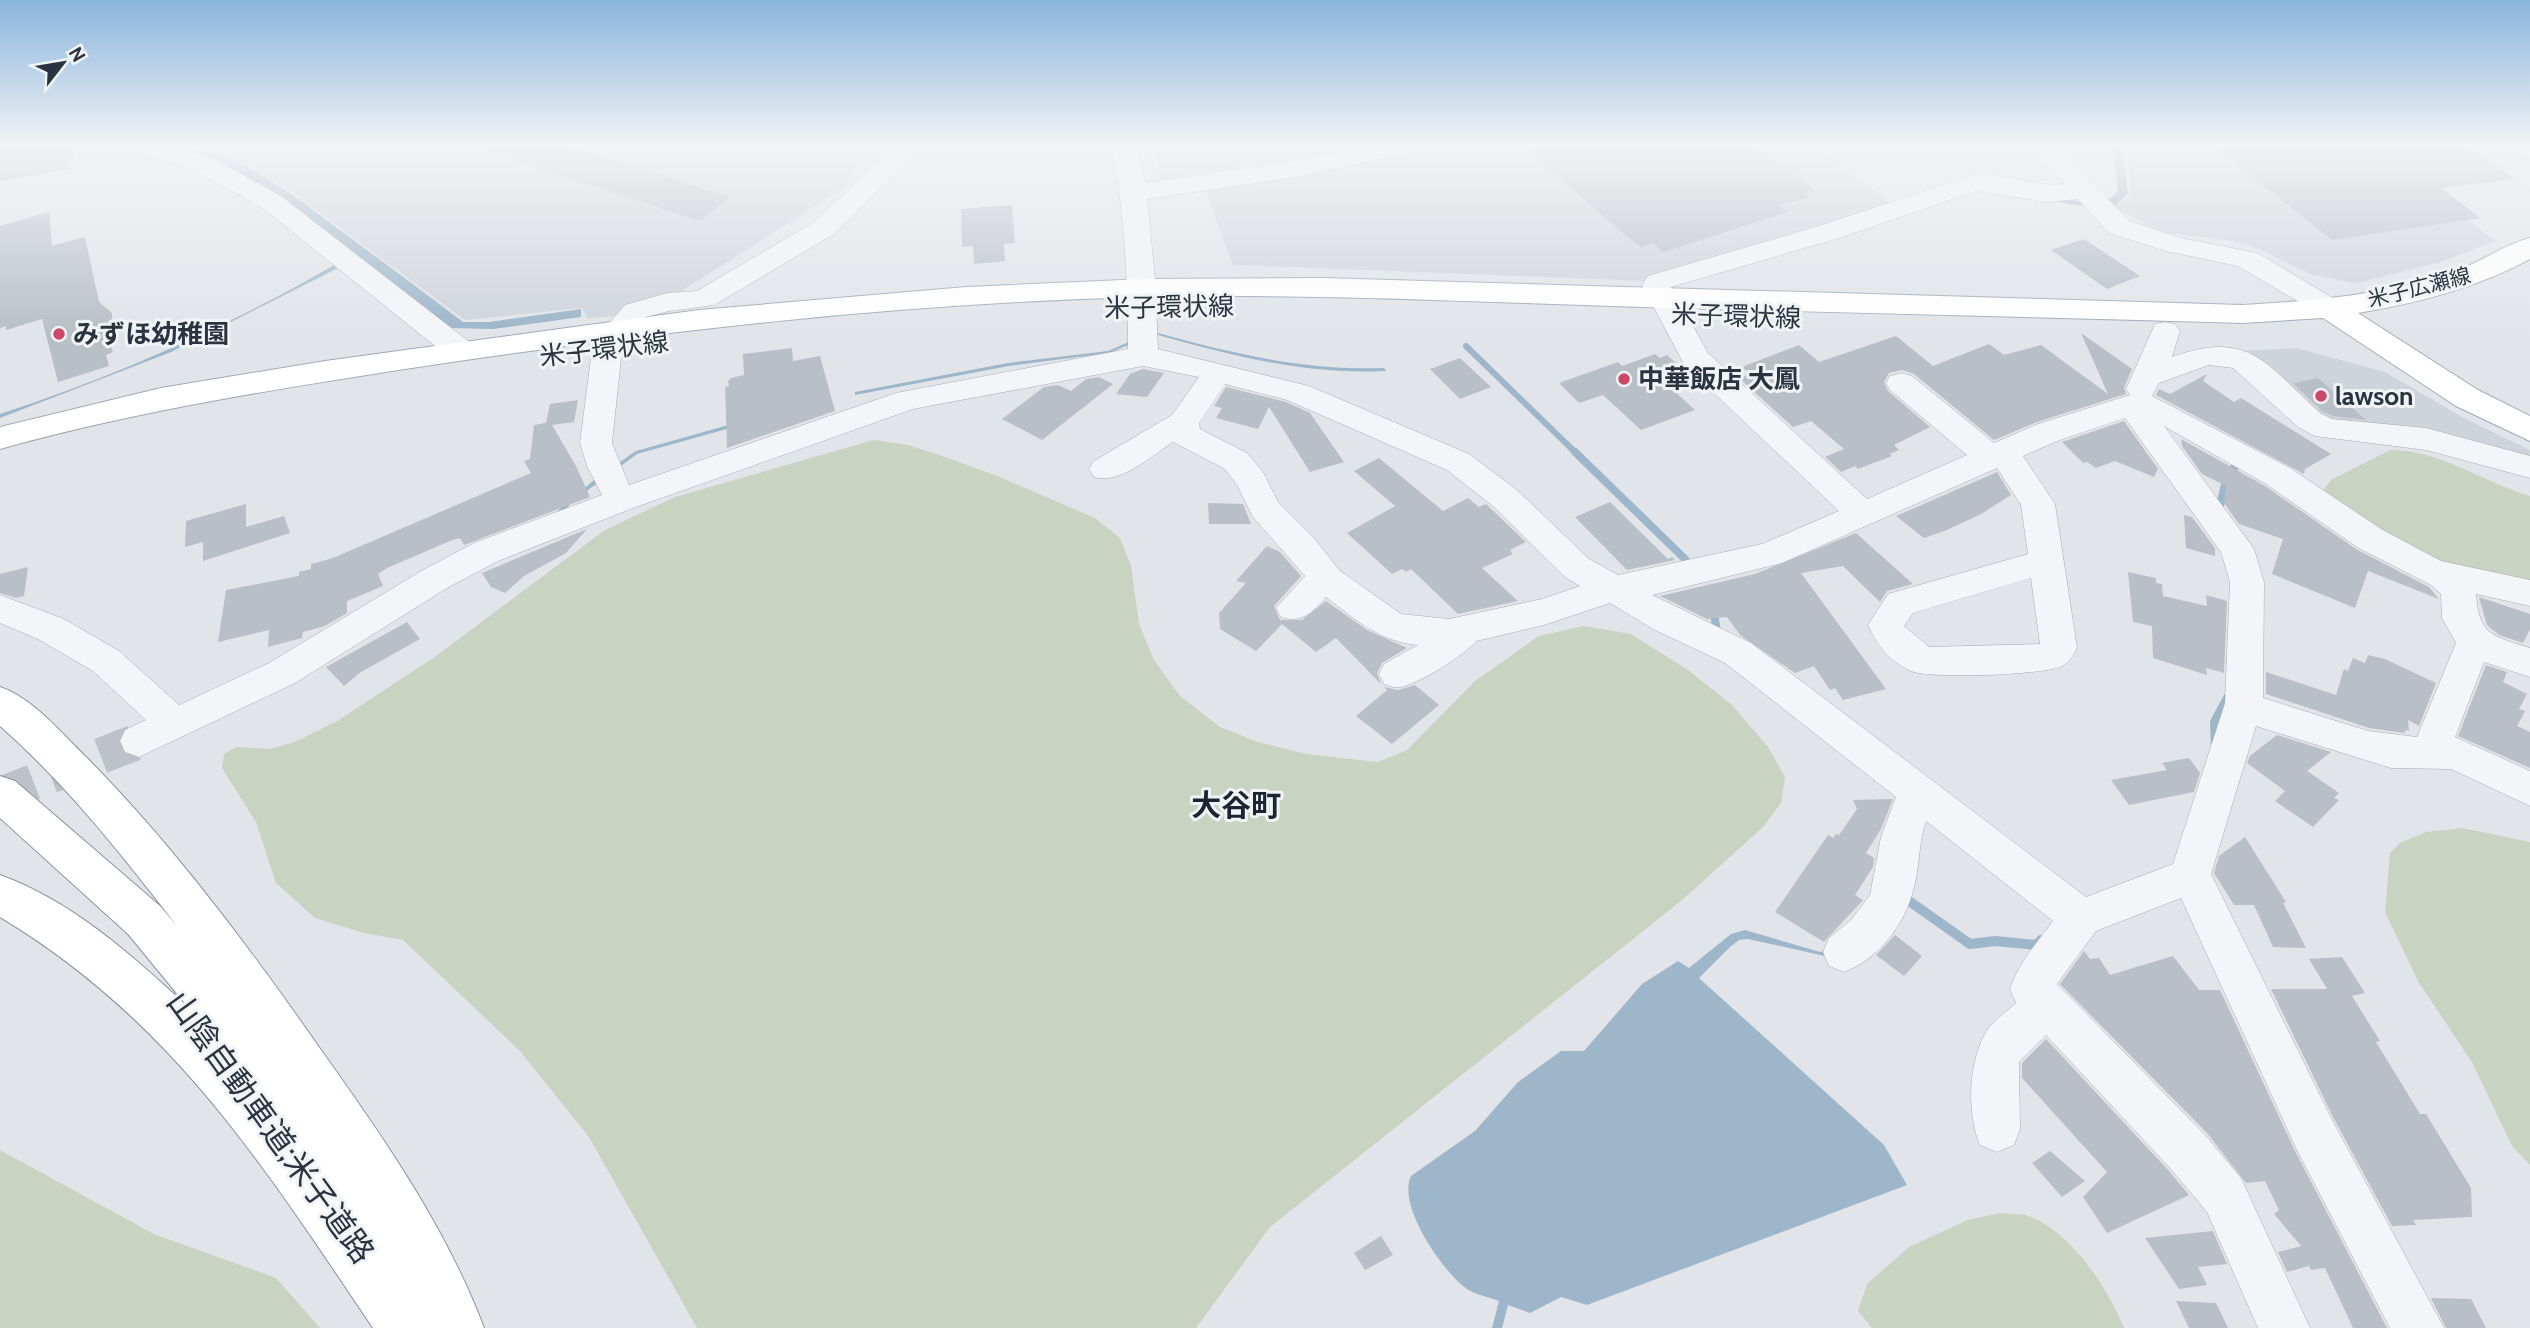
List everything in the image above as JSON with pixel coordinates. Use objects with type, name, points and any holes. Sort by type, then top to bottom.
[{"type":"main road","name":"米子広瀬線","points":[[2339,314],[2482,271],[2530,247]]},
{"type":"main road","name":"米子広瀬線","points":[[2339,314],[2422,310],[2511,285],[2530,276]]},
{"type":"main road","name":"米子環状線","points":[[0,438],[67,419],[163,399],[461,351],[1143,297],[1386,304],[2339,314]]},
{"type":"main road","name":"米子環状線","points":[[1666,306],[2249,333],[2339,314]]},
{"type":"main road","name":"米子広瀬線","points":[[2339,314],[2467,398],[2530,430]]},
{"type":"main road","name":"米子環状線","points":[[0,455],[125,423],[615,338]]},
{"type":"main road","points":[[0,703],[46,743],[117,817],[239,971],[362,1150],[443,1289],[457,1328]]},
{"type":"main road","name":"山陰自動車道;米子道路","points":[[0,793],[144,920],[217,1006],[285,1092],[433,1328]]},
{"type":"main road","name":"山陰自動車道;米子道路","points":[[0,820],[123,934],[200,1020],[264,1106],[376,1273],[405,1328]]},
{"type":"main road","points":[[0,894],[32,910],[88,949],[145,996],[201,1050],[261,1120],[405,1328]]},
{"type":"street","points":[[279,208],[461,351]]},
{"type":"street","points":[[611,482],[596,443],[598,421],[615,338],[635,311],[667,302],[704,299],[824,228],[845,208]]},
{"type":"street","points":[[1135,208],[1143,297],[1143,356]]},
{"type":"street","points":[[1863,514],[1696,359],[1656,285],[1665,279],[1897,208]]},
{"type":"street","points":[[2099,208],[2119,227],[2146,238],[2247,259],[2339,314]]},
{"type":"street","points":[[2139,391],[2157,357],[2165,331]]},
{"type":"street","points":[[1183,422],[1185,435],[1228,456],[1242,468],[1265,509],[1302,547],[1325,577],[1388,624],[1405,630],[1449,633],[1544,612],[1612,589],[1673,578],[1770,554],[2049,432],[2139,391],[2207,355],[2242,359],[2309,420],[2326,429],[2426,439],[2530,467]]},
{"type":"street","points":[[139,741],[282,673],[435,579],[611,482],[907,400],[1082,365],[1143,356],[1323,401],[1458,462],[1506,499],[1577,568],[1612,589],[1738,653],[2081,918]]},
{"type":"street","points":[[1105,469],[1183,422],[1217,373]]},
{"type":"street","points":[[1901,383],[1997,454],[2038,504],[2059,648],[2050,656],[1924,661],[1905,650],[1892,638],[1886,625],[1901,603],[2046,561]]},
{"type":"street","points":[[2139,391],[2152,406],[2241,453],[2407,560],[2444,576],[2530,593]]},
{"type":"street","points":[[2139,391],[2238,550],[2247,582],[2243,706],[2190,876],[2206,901],[2314,1134],[2418,1328]]},
{"type":"street","points":[[2444,576],[2458,589],[2460,618],[2479,648]]},
{"type":"street","points":[[1294,608],[1325,577]]},
{"type":"street","points":[[0,608],[51,629],[106,661],[175,724]]},
{"type":"street","points":[[1397,674],[1456,640],[1464,630]]},
{"type":"street","points":[[2430,751],[2470,652],[2484,647],[2530,663]]},
{"type":"street","points":[[2243,706],[2368,747],[2391,752],[2456,753],[2530,790]]},
{"type":"street","points":[[1844,952],[1858,942],[1874,924],[1892,893],[1899,849],[1910,807],[1919,792]]},
{"type":"street","points":[[2190,876],[2081,918],[2035,979],[2032,989],[2188,1152],[2224,1195],[2272,1296],[2284,1328]]},
{"type":"street","points":[[1997,1129],[1996,1062],[2002,1046],[2046,1005]]},
{"type":"shaded area","points":[[313,208],[813,208],[645,314],[588,318],[582,308],[465,320]]},
{"type":"shaded area","points":[[1212,208],[1897,208],[1646,281],[1233,265]]},
{"type":"shaded area","points":[[2114,208],[2451,208],[2496,241],[2441,262],[2354,283],[2310,274],[2261,250],[2233,241],[2161,232]]},
{"type":"shaded area","points":[[2296,348],[2385,372],[2462,417],[2530,450],[2530,461],[2319,420],[2242,351]]},
{"type":"green space","points":[[874,440],[908,445],[995,475],[1095,518],[1120,538],[1131,566],[1139,624],[1154,660],[1180,696],[1220,727],[1258,742],[1306,754],[1378,762],[1407,750],[1475,681],[1539,636],[1583,626],[1631,634],[1688,670],[1732,705],[1768,747],[1785,777],[1781,803],[1763,827],[1681,901],[1270,1227],[1196,1328],[697,1328],[589,1137],[520,1051],[403,940],[364,933],[315,918],[276,883],[256,822],[222,768],[224,754],[237,747],[270,749],[295,742],[337,721],[436,656],[605,530],[675,497]]},
{"type":"green space","points":[[2390,450],[2426,455],[2530,496],[2530,587],[2433,562],[2383,536],[2323,491],[2331,480]]},
{"type":"green space","points":[[2462,828],[2530,842],[2530,1165],[2512,1146],[2473,1064],[2418,981],[2385,912],[2390,853],[2400,843],[2426,832]]},
{"type":"green space","points":[[0,1150],[154,1234],[276,1278],[320,1328],[0,1328]]},
{"type":"green space","points":[[1999,1213],[2031,1217],[2061,1236],[2099,1280],[2124,1328],[1872,1328],[1858,1311],[1867,1284],[1909,1247],[1968,1220]]},
{"type":"water","points":[[270,208],[310,208],[463,322],[489,322],[581,309],[581,317],[493,329],[451,328],[340,267],[171,352],[0,418],[0,414],[136,364],[224,324],[351,255]]},
{"type":"water","points":[[1914,208],[1921,208],[1807,244]]},
{"type":"water","points":[[1151,333],[1268,359],[1325,367],[1384,368],[1386,371],[1296,367],[1209,349]]},
{"type":"water","points":[[1131,341],[1133,343],[1109,353],[1009,366],[855,395],[855,392],[1008,363],[1108,351]]},
{"type":"water","points":[[732,424],[734,427],[637,454],[573,501],[558,518],[554,514],[594,480],[636,451]]},
{"type":"water","points":[[1745,930],[1820,952],[1828,950],[1825,956],[1748,939],[1739,940],[1699,978],[1884,1145],[1907,1185],[1587,1305],[1561,1297],[1530,1313],[1508,1305],[1502,1328],[1492,1328],[1499,1301],[1463,1286],[1433,1251],[1410,1203],[1408,1188],[1411,1176],[1475,1131],[1518,1082],[1561,1051],[1584,1051],[1642,984],[1678,961],[1689,968],[1731,934]]},
{"type":"building","points":[[660,208],[716,208],[700,221]]},
{"type":"building","points":[[1012,208],[1015,243],[1004,244],[1005,261],[974,264],[973,246],[962,247],[961,209]]},
{"type":"building","points":[[1594,208],[1783,208],[1788,212],[1663,252],[1653,243],[1641,247]]},
{"type":"building","points":[[2292,208],[2467,208],[2480,218],[2332,240]]},
{"type":"building","points":[[49,212],[52,246],[85,237],[99,302],[112,313],[107,334],[113,352],[106,355],[109,366],[58,382],[42,319],[6,330],[6,326],[0,328],[0,226]]},
{"type":"building","points":[[2084,239],[2140,276],[2107,289],[2051,250]]},
{"type":"building","points":[[2081,333],[2132,369],[2124,388],[2126,394],[2037,422],[1994,440],[1914,374],[1902,370],[1889,373],[1884,382],[1888,391],[1930,427],[1894,445],[1899,450],[1889,454],[1892,456],[1858,469],[1855,466],[1841,472],[1825,457],[1844,449],[1811,421],[1793,427],[1739,378],[1750,374],[1742,367],[1799,345],[1819,362],[1896,336],[1933,366],[1989,344],[2004,355],[2041,345],[2108,394]]},
{"type":"building","points":[[792,348],[793,361],[820,356],[835,411],[727,448],[725,387],[729,386],[728,381],[731,378],[744,375],[743,354]]},
{"type":"building","points":[[1655,354],[1660,358],[1667,355],[1685,371],[1661,379],[1695,410],[1641,430],[1603,395],[1579,403],[1559,383],[1618,362],[1622,366]]},
{"type":"building","points":[[1460,358],[1491,387],[1460,399],[1430,369]]},
{"type":"building","points":[[1143,369],[1164,373],[1147,397],[1116,394],[1130,374]]},
{"type":"building","points":[[2207,374],[2203,381],[2234,402],[2241,398],[2331,454],[2305,469],[2304,474],[2156,395],[2159,389],[2170,394]]},
{"type":"building","points":[[1099,377],[1113,384],[1042,440],[1002,419],[1044,387],[1058,385],[1071,391],[1086,379]]},
{"type":"building","points":[[2318,378],[2366,420],[2333,416],[2322,411],[2293,383]]},
{"type":"building","points":[[1226,387],[1286,402],[1310,413],[1344,462],[1310,472],[1269,407],[1258,429],[1216,418],[1222,408],[1214,406]]},
{"type":"building","points":[[578,400],[574,422],[552,425],[590,497],[464,545],[460,538],[450,541],[387,568],[378,574],[383,586],[347,601],[347,613],[325,626],[303,632],[302,638],[268,647],[269,630],[218,642],[226,590],[299,576],[299,572],[311,569],[311,564],[333,558],[531,473],[524,461],[530,459],[534,425],[546,423],[550,404]]},
{"type":"building","points":[[2124,421],[2158,469],[2154,477],[2115,461],[2096,468],[2087,462],[2083,463],[2062,442]]},
{"type":"building","points":[[2181,439],[2265,486],[2356,549],[2429,587],[2439,599],[2368,571],[2355,608],[2272,574],[2283,539],[2239,524],[2224,503],[2226,486],[2202,474],[2182,446]]},
{"type":"building","points":[[1379,458],[1443,511],[1468,498],[1479,507],[1486,504],[1526,542],[1510,550],[1513,554],[1482,568],[1518,601],[1458,614],[1411,569],[1406,572],[1402,569],[1392,574],[1347,533],[1395,506],[1354,471]]},
{"type":"building","points":[[1997,472],[2011,495],[1981,514],[1947,530],[1924,538],[1896,516]]},
{"type":"building","points":[[1610,502],[1668,559],[1672,557],[1675,560],[1627,570],[1575,517]]},
{"type":"building","points":[[1208,503],[1243,504],[1251,524],[1209,524]]},
{"type":"building","points":[[246,504],[246,527],[284,516],[290,533],[203,561],[203,542],[185,547],[186,521]]},
{"type":"building","points":[[2184,515],[2192,517],[2215,548],[2215,556],[2186,548]]},
{"type":"building","points":[[587,529],[566,553],[524,576],[505,593],[491,587],[482,573]]},
{"type":"building","points":[[1856,533],[1913,584],[1887,591],[1880,602],[1843,566],[1801,573],[1886,689],[1843,700],[1835,688],[1830,690],[1814,666],[1795,673],[1740,635],[1727,617],[1707,619],[1660,596],[1755,574]]},
{"type":"building","points":[[1267,546],[1280,552],[1301,576],[1274,606],[1280,620],[1302,620],[1326,601],[1367,630],[1407,648],[1382,663],[1377,673],[1381,684],[1336,638],[1316,652],[1282,624],[1256,651],[1220,629],[1219,613],[1246,583],[1236,581]]},
{"type":"building","points":[[28,567],[24,596],[16,598],[0,593],[0,574]]},
{"type":"building","points":[[2128,572],[2156,578],[2156,583],[2162,584],[2163,596],[2207,606],[2206,595],[2227,601],[2224,673],[2206,668],[2207,675],[2153,658],[2152,626],[2133,622]]},
{"type":"building","points":[[2479,597],[2530,614],[2530,629],[2523,643],[2499,635],[2487,625]]},
{"type":"building","points":[[407,622],[420,639],[361,672],[344,686],[326,667]]},
{"type":"building","points":[[2368,655],[2385,659],[2436,683],[2419,726],[2408,720],[2409,731],[2405,730],[2405,733],[2369,728],[2266,694],[2266,672],[2336,695],[2344,669],[2348,671],[2353,658],[2365,663]]},
{"type":"building","points":[[2486,665],[2507,672],[2503,682],[2527,694],[2519,709],[2525,711],[2517,726],[2530,732],[2530,768],[2458,736]]},
{"type":"building","points":[[1415,685],[1439,705],[1392,744],[1356,716],[1387,690],[1384,687],[1398,690]]},
{"type":"building","points":[[2277,735],[2331,752],[2307,771],[2339,793],[2334,798],[2339,800],[2313,827],[2275,801],[2285,791],[2247,763],[2250,756]]},
{"type":"building","points":[[2189,758],[2200,773],[2194,792],[2129,805],[2111,780],[2167,770],[2162,763]]},
{"type":"building","points":[[1893,799],[1881,829],[1866,853],[1874,858],[1873,867],[1855,895],[1863,900],[1824,942],[1775,912],[1828,835],[1833,838],[1836,834],[1839,835],[1857,809],[1853,800]]},
{"type":"building","points":[[2245,837],[2286,902],[2283,903],[2306,948],[2273,947],[2254,905],[2234,905],[2214,873],[2219,856]]},
{"type":"building","points":[[1895,935],[1922,956],[1904,976],[1876,955]]},
{"type":"building","points":[[2084,951],[2090,959],[2099,958],[2110,975],[2173,956],[2199,990],[2220,990],[2295,1151],[2387,1328],[2353,1328],[2325,1268],[2311,1270],[2309,1266],[2287,1272],[2278,1252],[2301,1246],[2274,1214],[2279,1210],[2265,1181],[2246,1183],[2207,1133],[2060,984]]},
{"type":"building","points":[[2342,957],[2365,993],[2352,996],[2380,1041],[2376,1042],[2420,1114],[2426,1114],[2471,1188],[2472,1217],[2413,1220],[2416,1225],[2392,1226],[2333,1117],[2271,989],[2327,989],[2309,959]]},
{"type":"building","points":[[2046,1039],[2189,1195],[2107,1233],[2083,1197],[2107,1172],[2022,1078],[2022,1063]]},
{"type":"building","points":[[2050,1151],[2085,1181],[2062,1197],[2032,1163]]},
{"type":"building","points":[[2213,1231],[2227,1264],[2198,1267],[2207,1285],[2179,1289],[2145,1238]]},
{"type":"building","points":[[1381,1236],[1393,1255],[1365,1270],[1354,1253]]},
{"type":"building","points":[[2431,1298],[2471,1299],[2486,1328],[2446,1328]]},
{"type":"building","points":[[2176,1301],[2216,1303],[2228,1328],[2189,1328]]},
{"type":"waterway","points":[[1466,346],[1577,454]]},
{"type":"waterway","points":[[1575,452],[1685,559]]},
{"type":"waterway","points":[[2219,510],[2227,476],[2241,460]]},
{"type":"waterway","points":[[1713,607],[1717,632],[1721,634]]},
{"type":"waterway","points":[[2215,748],[2214,722],[2228,696]]},
{"type":"waterway","points":[[1902,896],[1970,944],[1995,941],[2037,945],[2041,940]]},
{"type":"tunnel","points":[[0,795],[139,741]]},
{"type":"place","name":"みずほ幼稚園","points":[[59,334]]},
{"type":"place","name":"中華飯店 大鳳","points":[[1624,379]]},
{"type":"place","name":"lawson","points":[[2321,396]]},
{"type":"district","name":"大谷町","points":[[1236,805]]}]
